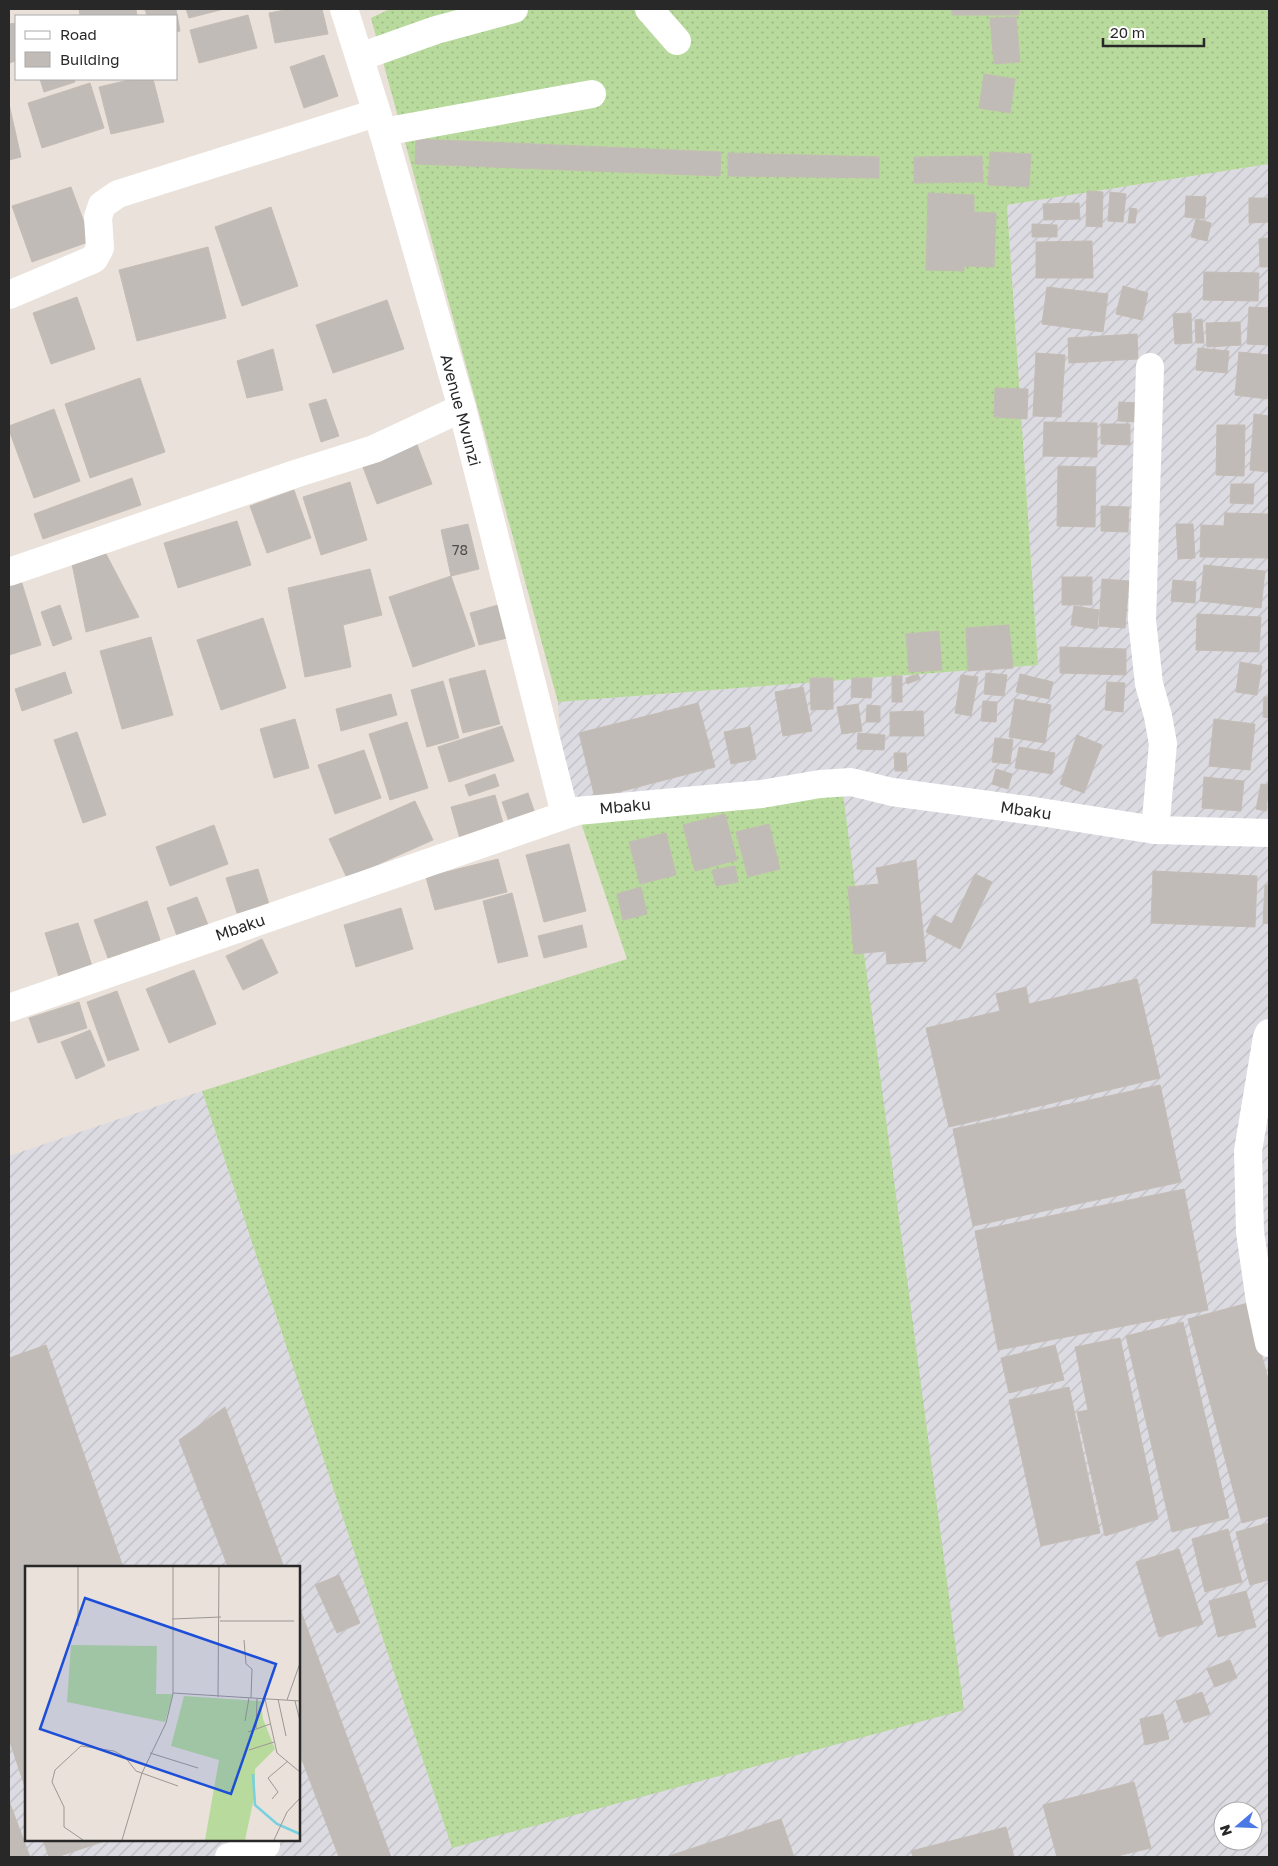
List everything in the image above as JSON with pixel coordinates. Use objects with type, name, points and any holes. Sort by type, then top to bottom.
[{"type":"street","name":"Avenue Mvunzi","points":[[344,9],[380,122],[462,408],[565,814]]},
{"type":"street","points":[[360,57],[436,30],[514,9]]},
{"type":"street","points":[[649,9],[677,41]]},
{"type":"street","points":[[9,295],[94,259],[100,248],[98,217],[102,205],[118,194],[380,122],[592,94]]},
{"type":"street","points":[[1150,367],[1142,620],[1149,684],[1163,744],[1155,830]]},
{"type":"street","points":[[9,572],[286,477],[374,449],[462,408]]},
{"type":"street","name":"Mbaku","points":[[9,1008],[577,810],[762,794],[820,784],[851,782],[892,792],[1155,830],[1269,833]]},
{"type":"street","points":[[1269,1033],[1248,1151],[1250,1232],[1260,1301],[1269,1343]]},
{"type":"street","points":[[230,1857],[266,1845]]},
{"type":"shaded area","points":[[1269,164],[1269,1857],[9,1857],[9,1156],[202,1091],[452,1848],[841,799],[565,814],[558,702],[1038,665],[1007,205]]},
{"type":"green space","points":[[390,9],[1269,9],[1269,164],[1007,205],[1038,665],[558,702],[371,18]]},
{"type":"green space","points":[[843,794],[964,1710],[452,1848],[202,1091],[627,959],[577,811]]},
{"type":"building","points":[[79,9],[136,9],[137,15],[80,15]]},
{"type":"building","points":[[145,9],[176,9],[177,15],[147,15]]},
{"type":"building","points":[[186,9],[224,9],[189,18]]},
{"type":"building","points":[[290,9],[322,9],[328,34],[275,43],[269,13]]},
{"type":"building","points":[[952,9],[1019,9],[1019,15],[952,15]]},
{"type":"building","points":[[248,15],[257,48],[199,63],[190,30]]},
{"type":"building","points":[[1016,17],[1020,62],[994,64],[990,18]]},
{"type":"building","points":[[15,23],[15,61],[9,63],[9,24]]},
{"type":"building","points":[[324,55],[338,96],[304,108],[290,67]]},
{"type":"building","points":[[984,74],[1015,79],[1010,113],[979,108]]},
{"type":"building","points":[[40,80],[74,80],[75,82],[44,92]]},
{"type":"building","points":[[129,80],[153,80],[164,122],[111,134],[99,87]]},
{"type":"building","points":[[90,83],[104,128],[42,148],[28,103]]},
{"type":"building","points":[[9,104],[21,157],[9,160]]},
{"type":"building","points":[[416,139],[721,152],[720,176],[415,164]]},
{"type":"building","points":[[990,152],[1031,154],[1029,187],[988,185]]},
{"type":"building","points":[[728,153],[879,157],[879,178],[728,176]]},
{"type":"building","points":[[982,156],[983,182],[914,183],[914,157]]},
{"type":"building","points":[[71,187],[91,241],[32,262],[12,206]]},
{"type":"building","points":[[1087,191],[1103,192],[1102,227],[1086,226]]},
{"type":"building","points":[[1110,192],[1126,194],[1123,222],[1108,221]]},
{"type":"building","points":[[928,193],[974,195],[974,212],[996,213],[994,267],[964,266],[964,271],[926,270]]},
{"type":"building","points":[[1186,196],[1206,197],[1204,219],[1185,217]]},
{"type":"building","points":[[1249,198],[1269,198],[1269,222],[1249,223]]},
{"type":"building","points":[[1079,203],[1080,219],[1044,220],[1043,204]]},
{"type":"building","points":[[271,207],[298,286],[242,306],[215,227]]},
{"type":"building","points":[[1130,208],[1137,209],[1135,223],[1128,223]]},
{"type":"building","points":[[1196,219],[1211,223],[1207,241],[1191,237]]},
{"type":"building","points":[[1032,224],[1057,225],[1057,237],[1032,237]]},
{"type":"building","points":[[1269,238],[1269,267],[1260,267],[1259,239]]},
{"type":"building","points":[[1092,241],[1093,278],[1036,278],[1036,242]]},
{"type":"building","points":[[208,247],[226,318],[137,341],[119,270]]},
{"type":"building","points":[[1204,272],[1259,273],[1258,301],[1203,300]]},
{"type":"building","points":[[1123,286],[1148,293],[1142,320],[1116,314]]},
{"type":"building","points":[[1047,287],[1108,294],[1103,332],[1042,324]]},
{"type":"building","points":[[77,297],[95,349],[51,364],[33,313]]},
{"type":"building","points":[[387,300],[404,349],[333,373],[316,325]]},
{"type":"building","points":[[1249,307],[1269,308],[1269,345],[1247,344]]},
{"type":"building","points":[[1191,313],[1192,343],[1175,344],[1173,314]]},
{"type":"building","points":[[1202,319],[1204,343],[1196,343],[1195,320]]},
{"type":"building","points":[[1240,322],[1241,345],[1207,347],[1206,323]]},
{"type":"building","points":[[1137,334],[1138,359],[1069,363],[1068,338]]},
{"type":"building","points":[[1198,348],[1229,351],[1227,373],[1196,370]]},
{"type":"building","points":[[273,349],[283,390],[247,398],[237,361]]},
{"type":"building","points":[[1239,352],[1269,355],[1267,399],[1235,395]]},
{"type":"building","points":[[1036,353],[1065,355],[1061,417],[1033,416]]},
{"type":"building","points":[[140,378],[165,452],[90,478],[65,404]]},
{"type":"building","points":[[995,388],[1028,389],[1027,419],[994,417]]},
{"type":"building","points":[[326,399],[339,436],[321,442],[309,404]]},
{"type":"building","points":[[1119,402],[1137,403],[1136,422],[1118,421]]},
{"type":"building","points":[[54,409],[80,481],[34,498],[9,426]]},
{"type":"building","points":[[1254,414],[1269,416],[1268,472],[1250,470]]},
{"type":"building","points":[[1044,422],[1097,423],[1097,457],[1043,456]]},
{"type":"building","points":[[1101,424],[1130,424],[1130,445],[1101,444]]},
{"type":"building","points":[[1217,425],[1245,425],[1244,476],[1216,475]]},
{"type":"building","points":[[416,442],[432,484],[377,504],[361,462]]},
{"type":"building","points":[[1058,466],[1096,467],[1095,527],[1057,526]]},
{"type":"building","points":[[132,478],[141,505],[43,539],[34,514]]},
{"type":"building","points":[[350,482],[367,540],[321,555],[303,497]]},
{"type":"building","points":[[1231,484],[1254,484],[1253,504],[1230,503]]},
{"type":"building","points":[[294,490],[311,538],[267,553],[250,506]]},
{"type":"building","points":[[1101,506],[1129,507],[1128,532],[1101,531]]},
{"type":"building","points":[[1225,513],[1269,514],[1269,558],[1200,557],[1201,525],[1224,526]]},
{"type":"building","points":[[237,521],[251,565],[178,588],[164,543]]},
{"type":"building","points":[[468,524],[479,569],[451,576],[441,530]]},
{"type":"building","points":[[1176,524],[1193,524],[1195,558],[1178,559]]},
{"type":"building","points":[[105,552],[139,617],[86,632],[71,559]]},
{"type":"building","points":[[1204,565],[1265,571],[1261,608],[1200,601]]},
{"type":"building","points":[[370,569],[382,615],[343,625],[351,667],[305,677],[288,588]]},
{"type":"building","points":[[451,576],[475,646],[413,667],[389,597]]},
{"type":"building","points":[[20,577],[41,645],[9,655],[9,579]]},
{"type":"building","points":[[1062,577],[1092,577],[1092,605],[1062,605]]},
{"type":"building","points":[[1102,579],[1129,581],[1125,628],[1099,626]]},
{"type":"building","points":[[1173,580],[1196,582],[1195,603],[1171,601]]},
{"type":"building","points":[[60,605],[72,639],[53,646],[41,612]]},
{"type":"building","points":[[498,605],[507,638],[479,645],[470,613]]},
{"type":"building","points":[[1074,606],[1099,610],[1097,629],[1071,625]]},
{"type":"building","points":[[1197,614],[1261,617],[1259,652],[1196,650]]},
{"type":"building","points":[[263,618],[286,688],[221,710],[197,640]]},
{"type":"building","points":[[1009,625],[1013,668],[968,671],[966,628]]},
{"type":"building","points":[[939,631],[942,670],[909,672],[906,634]]},
{"type":"building","points":[[151,637],[173,715],[122,729],[100,651]]},
{"type":"building","points":[[1060,647],[1126,649],[1126,675],[1060,673]]},
{"type":"building","points":[[1240,662],[1262,666],[1257,695],[1236,692]]},
{"type":"building","points":[[485,670],[500,724],[463,733],[449,679]]},
{"type":"building","points":[[65,672],[72,693],[22,711],[15,689]]},
{"type":"building","points":[[986,673],[1007,675],[1004,696],[984,694]]},
{"type":"building","points":[[918,674],[920,679],[907,684],[906,678]]},
{"type":"building","points":[[1020,674],[1053,682],[1049,699],[1016,692]]},
{"type":"building","points":[[961,675],[978,677],[971,716],[955,713]]},
{"type":"building","points":[[892,676],[902,676],[902,702],[892,702]]},
{"type":"building","points":[[810,678],[833,678],[833,709],[811,710]]},
{"type":"building","points":[[852,678],[872,678],[871,698],[851,697]]},
{"type":"building","points":[[443,681],[459,738],[427,747],[411,690]]},
{"type":"building","points":[[1107,682],[1125,683],[1123,712],[1105,710]]},
{"type":"building","points":[[803,687],[812,731],[783,736],[775,692]]},
{"type":"building","points":[[391,694],[397,715],[341,731],[336,709]]},
{"type":"building","points":[[1264,697],[1269,697],[1269,718],[1263,717]]},
{"type":"building","points":[[1015,699],[1051,705],[1045,743],[1009,737]]},
{"type":"building","points":[[983,701],[997,702],[996,722],[981,721]]},
{"type":"building","points":[[698,703],[715,767],[595,798],[579,733]]},
{"type":"building","points":[[858,704],[862,731],[842,734],[837,707]]},
{"type":"building","points":[[867,705],[880,706],[880,722],[866,722]]},
{"type":"building","points":[[923,711],[924,736],[890,736],[890,712]]},
{"type":"building","points":[[295,719],[309,768],[274,778],[260,729]]},
{"type":"building","points":[[1214,719],[1255,724],[1250,770],[1209,766]]},
{"type":"building","points":[[407,722],[428,788],[390,800],[369,734]]},
{"type":"building","points":[[502,726],[514,761],[449,782],[438,747]]},
{"type":"building","points":[[750,727],[756,759],[731,764],[724,732]]},
{"type":"building","points":[[77,732],[106,815],[83,823],[54,740]]},
{"type":"building","points":[[858,733],[885,735],[884,750],[857,749]]},
{"type":"building","points":[[1077,735],[1102,745],[1084,793],[1060,784]]},
{"type":"building","points":[[995,738],[1013,740],[1010,764],[992,762]]},
{"type":"building","points":[[1019,747],[1055,753],[1052,774],[1015,768]]},
{"type":"building","points":[[364,750],[381,798],[335,814],[318,765]]},
{"type":"building","points":[[894,753],[906,753],[907,771],[895,771]]},
{"type":"building","points":[[996,769],[1012,774],[1008,789],[992,784]]},
{"type":"building","points":[[495,774],[499,786],[469,796],[465,785]]},
{"type":"building","points":[[1204,777],[1244,781],[1241,811],[1202,808]]},
{"type":"building","points":[[1261,784],[1269,785],[1266,811],[1256,809]]},
{"type":"building","points":[[528,793],[537,819],[511,827],[502,802]]},
{"type":"building","points":[[495,795],[505,830],[461,842],[451,807]]},
{"type":"building","points":[[415,801],[433,840],[347,878],[329,839]]},
{"type":"building","points":[[725,814],[737,860],[695,871],[683,825]]},
{"type":"building","points":[[769,824],[780,869],[748,877],[736,832]]},
{"type":"building","points":[[214,825],[228,864],[170,886],[156,847]]},
{"type":"building","points":[[666,833],[676,875],[640,884],[629,842]]},
{"type":"building","points":[[569,844],[586,911],[544,922],[526,855]]},
{"type":"building","points":[[498,859],[507,892],[435,910],[426,877]]},
{"type":"building","points":[[916,860],[926,961],[887,964],[886,951],[854,954],[848,887],[879,884],[876,868]]},
{"type":"building","points":[[735,866],[738,882],[716,886],[712,870]]},
{"type":"building","points":[[258,869],[269,904],[237,913],[226,878]]},
{"type":"building","points":[[1153,871],[1257,876],[1255,927],[1151,923]]},
{"type":"building","points":[[975,874],[992,882],[960,949],[926,932],[934,915],[952,924]]},
{"type":"building","points":[[1265,885],[1269,885],[1269,924],[1263,923]]},
{"type":"building","points":[[641,887],[647,914],[623,920],[617,894]]},
{"type":"building","points":[[512,893],[528,956],[498,963],[483,901]]},
{"type":"building","points":[[197,897],[208,925],[177,936],[167,908]]},
{"type":"building","points":[[147,901],[160,940],[108,958],[94,920]]},
{"type":"building","points":[[401,908],[413,949],[356,967],[344,925]]},
{"type":"building","points":[[78,923],[92,966],[59,977],[45,933]]},
{"type":"building","points":[[582,925],[587,947],[544,958],[538,936]]},
{"type":"building","points":[[262,939],[278,973],[243,990],[226,956]]},
{"type":"building","points":[[194,970],[216,1024],[169,1043],[146,989]]},
{"type":"building","points":[[1137,979],[1160,1078],[949,1127],[926,1028],[1000,1011],[996,994],[1026,987],[1029,1004]]},
{"type":"building","points":[[117,991],[139,1050],[108,1061],[87,1002]]},
{"type":"building","points":[[79,1002],[87,1028],[38,1043],[29,1018]]},
{"type":"building","points":[[90,1030],[105,1066],[76,1079],[61,1042]]},
{"type":"building","points":[[1160,1085],[1181,1182],[973,1226],[953,1129]]},
{"type":"building","points":[[1184,1189],[1208,1310],[998,1350],[975,1231]]},
{"type":"building","points":[[1248,1303],[1269,1383],[1269,1516],[1242,1523],[1188,1319]]},
{"type":"building","points":[[1183,1322],[1229,1518],[1172,1532],[1126,1336]]},
{"type":"building","points":[[1120,1338],[1158,1519],[1105,1536],[1077,1412],[1088,1410],[1075,1347]]},
{"type":"building","points":[[46,1345],[123,1566],[25,1566],[25,1787],[9,1739],[9,1358]]},
{"type":"building","points":[[1055,1345],[1064,1380],[1009,1393],[1001,1358]]},
{"type":"building","points":[[1069,1387],[1100,1533],[1041,1546],[1009,1400]]},
{"type":"building","points":[[225,1407],[284,1566],[228,1566],[179,1440]]},
{"type":"building","points":[[1269,1523],[1269,1580],[1250,1585],[1236,1532]]},
{"type":"building","points":[[1228,1529],[1242,1582],[1205,1592],[1192,1539]]},
{"type":"building","points":[[1179,1549],[1203,1624],[1159,1637],[1136,1562]]},
{"type":"building","points":[[339,1575],[360,1623],[337,1633],[315,1585]]},
{"type":"building","points":[[1246,1591],[1256,1627],[1218,1637],[1209,1601]]},
{"type":"building","points":[[300,1609],[391,1857],[339,1857],[300,1755]]},
{"type":"building","points":[[1230,1660],[1237,1678],[1215,1687],[1207,1669]]},
{"type":"building","points":[[1202,1692],[1210,1714],[1184,1723],[1176,1701]]},
{"type":"building","points":[[1163,1714],[1169,1739],[1145,1745],[1140,1719]]},
{"type":"building","points":[[1134,1782],[1151,1848],[1113,1857],[1057,1857],[1043,1805]]},
{"type":"building","points":[[9,1801],[30,1857],[9,1857]]},
{"type":"building","points":[[781,1819],[794,1857],[666,1857]]},
{"type":"building","points":[[1006,1827],[1014,1857],[913,1857],[911,1851]]},
{"type":"building","points":[[43,1841],[105,1841],[57,1857],[49,1857]]}]
